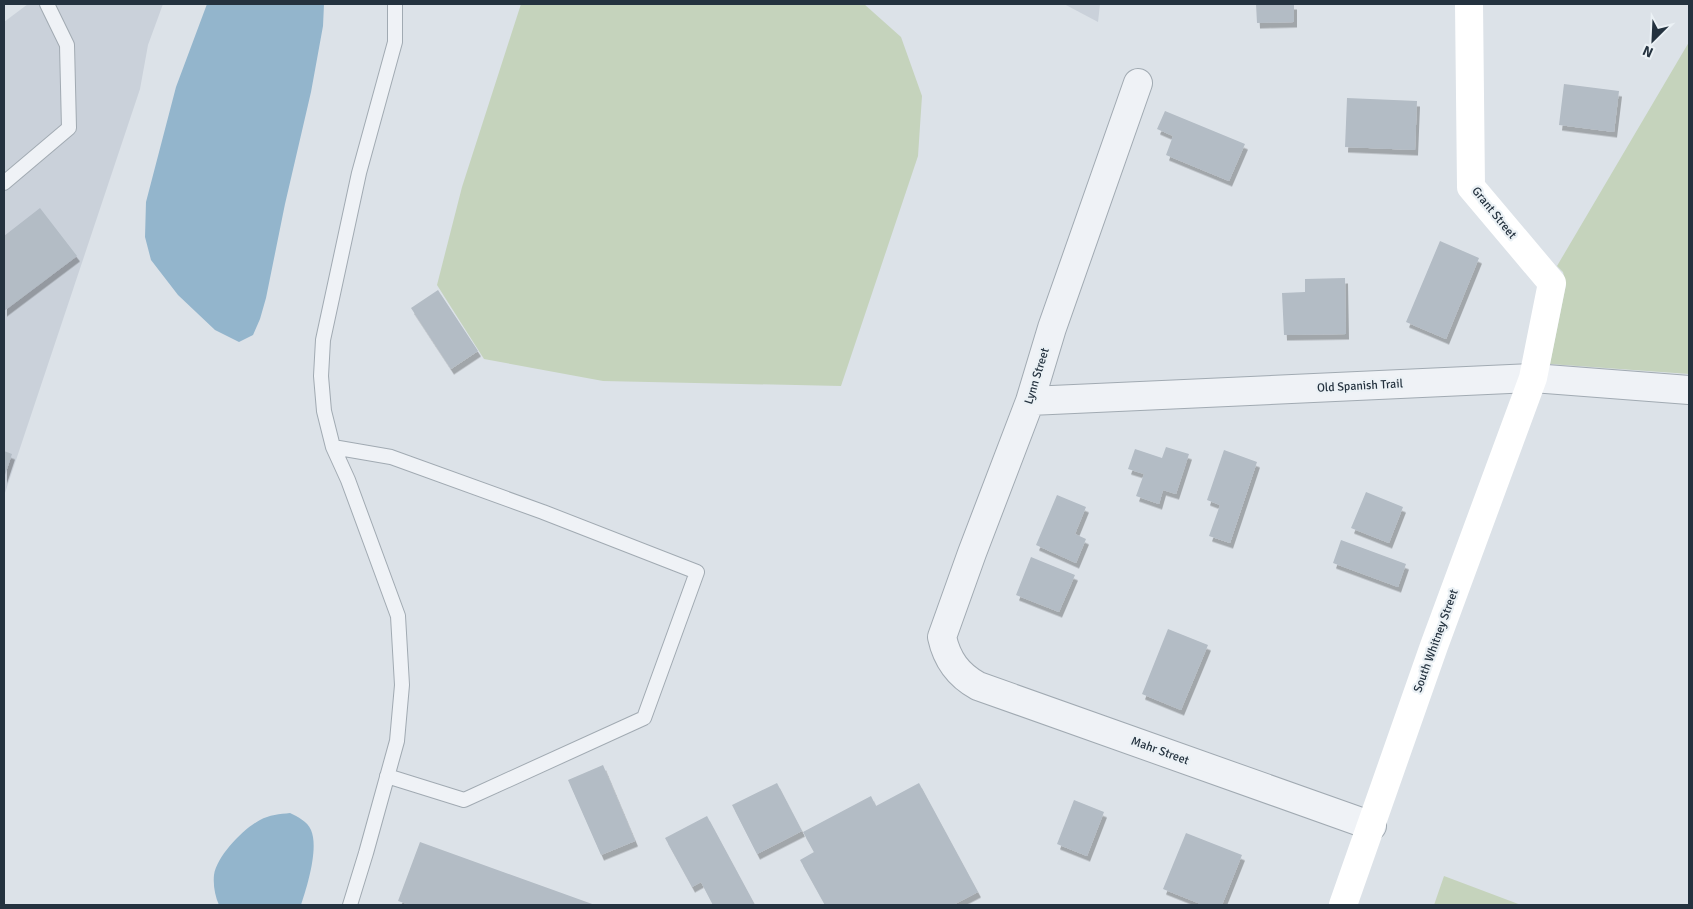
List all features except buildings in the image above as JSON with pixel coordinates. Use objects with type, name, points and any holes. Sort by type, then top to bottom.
[{"type":"street","name":"Grant Street","points":[[1469,4],[1471,187],[1552,283],[1533,378]]},
{"type":"street","name":"Lynn Street","points":[[954,667],[945,650],[942,637],[1030,401],[1052,328],[1138,83]]},
{"type":"street","name":"Old Spanish Trail","points":[[1030,401],[1533,378],[1689,390]]},
{"type":"street","name":"South Whitney Street","points":[[1344,905],[1434,646],[1533,378]]},
{"type":"street","name":"Mahr Street","points":[[954,667],[968,680],[978,686],[1372,826]]},
{"type":"lane","points":[[5,178],[69,128],[67,45],[47,4]]},
{"type":"lane","points":[[350,905],[397,741],[402,685],[398,616],[348,480],[333,446],[324,411],[321,376],[323,340],[359,172],[395,42],[395,4]]},
{"type":"lane","points":[[333,446],[391,457],[543,512],[697,572],[644,718],[464,800],[387,776]]},
{"type":"shaded area","points":[[28,4],[163,4],[148,45],[140,89],[4,496],[4,22]]},
{"type":"shaded area","points":[[1064,4],[1100,4],[1098,22]]},
{"type":"green space","points":[[521,4],[864,4],[901,37],[922,96],[918,156],[841,386],[603,381],[484,359],[437,285],[462,187]]},
{"type":"green space","points":[[1689,42],[1689,374],[1550,364],[1566,285],[1563,272],[1557,266]]},
{"type":"green space","points":[[1444,876],[1521,905],[1434,905]]},
{"type":"water","points":[[207,4],[324,4],[323,26],[311,92],[266,298],[253,335],[239,342],[215,330],[178,295],[151,260],[145,237],[146,202],[176,87]]},
{"type":"water","points":[[290,813],[307,824],[313,838],[313,857],[301,905],[219,905],[216,898],[214,875],[225,852],[253,824],[271,816]]}]
